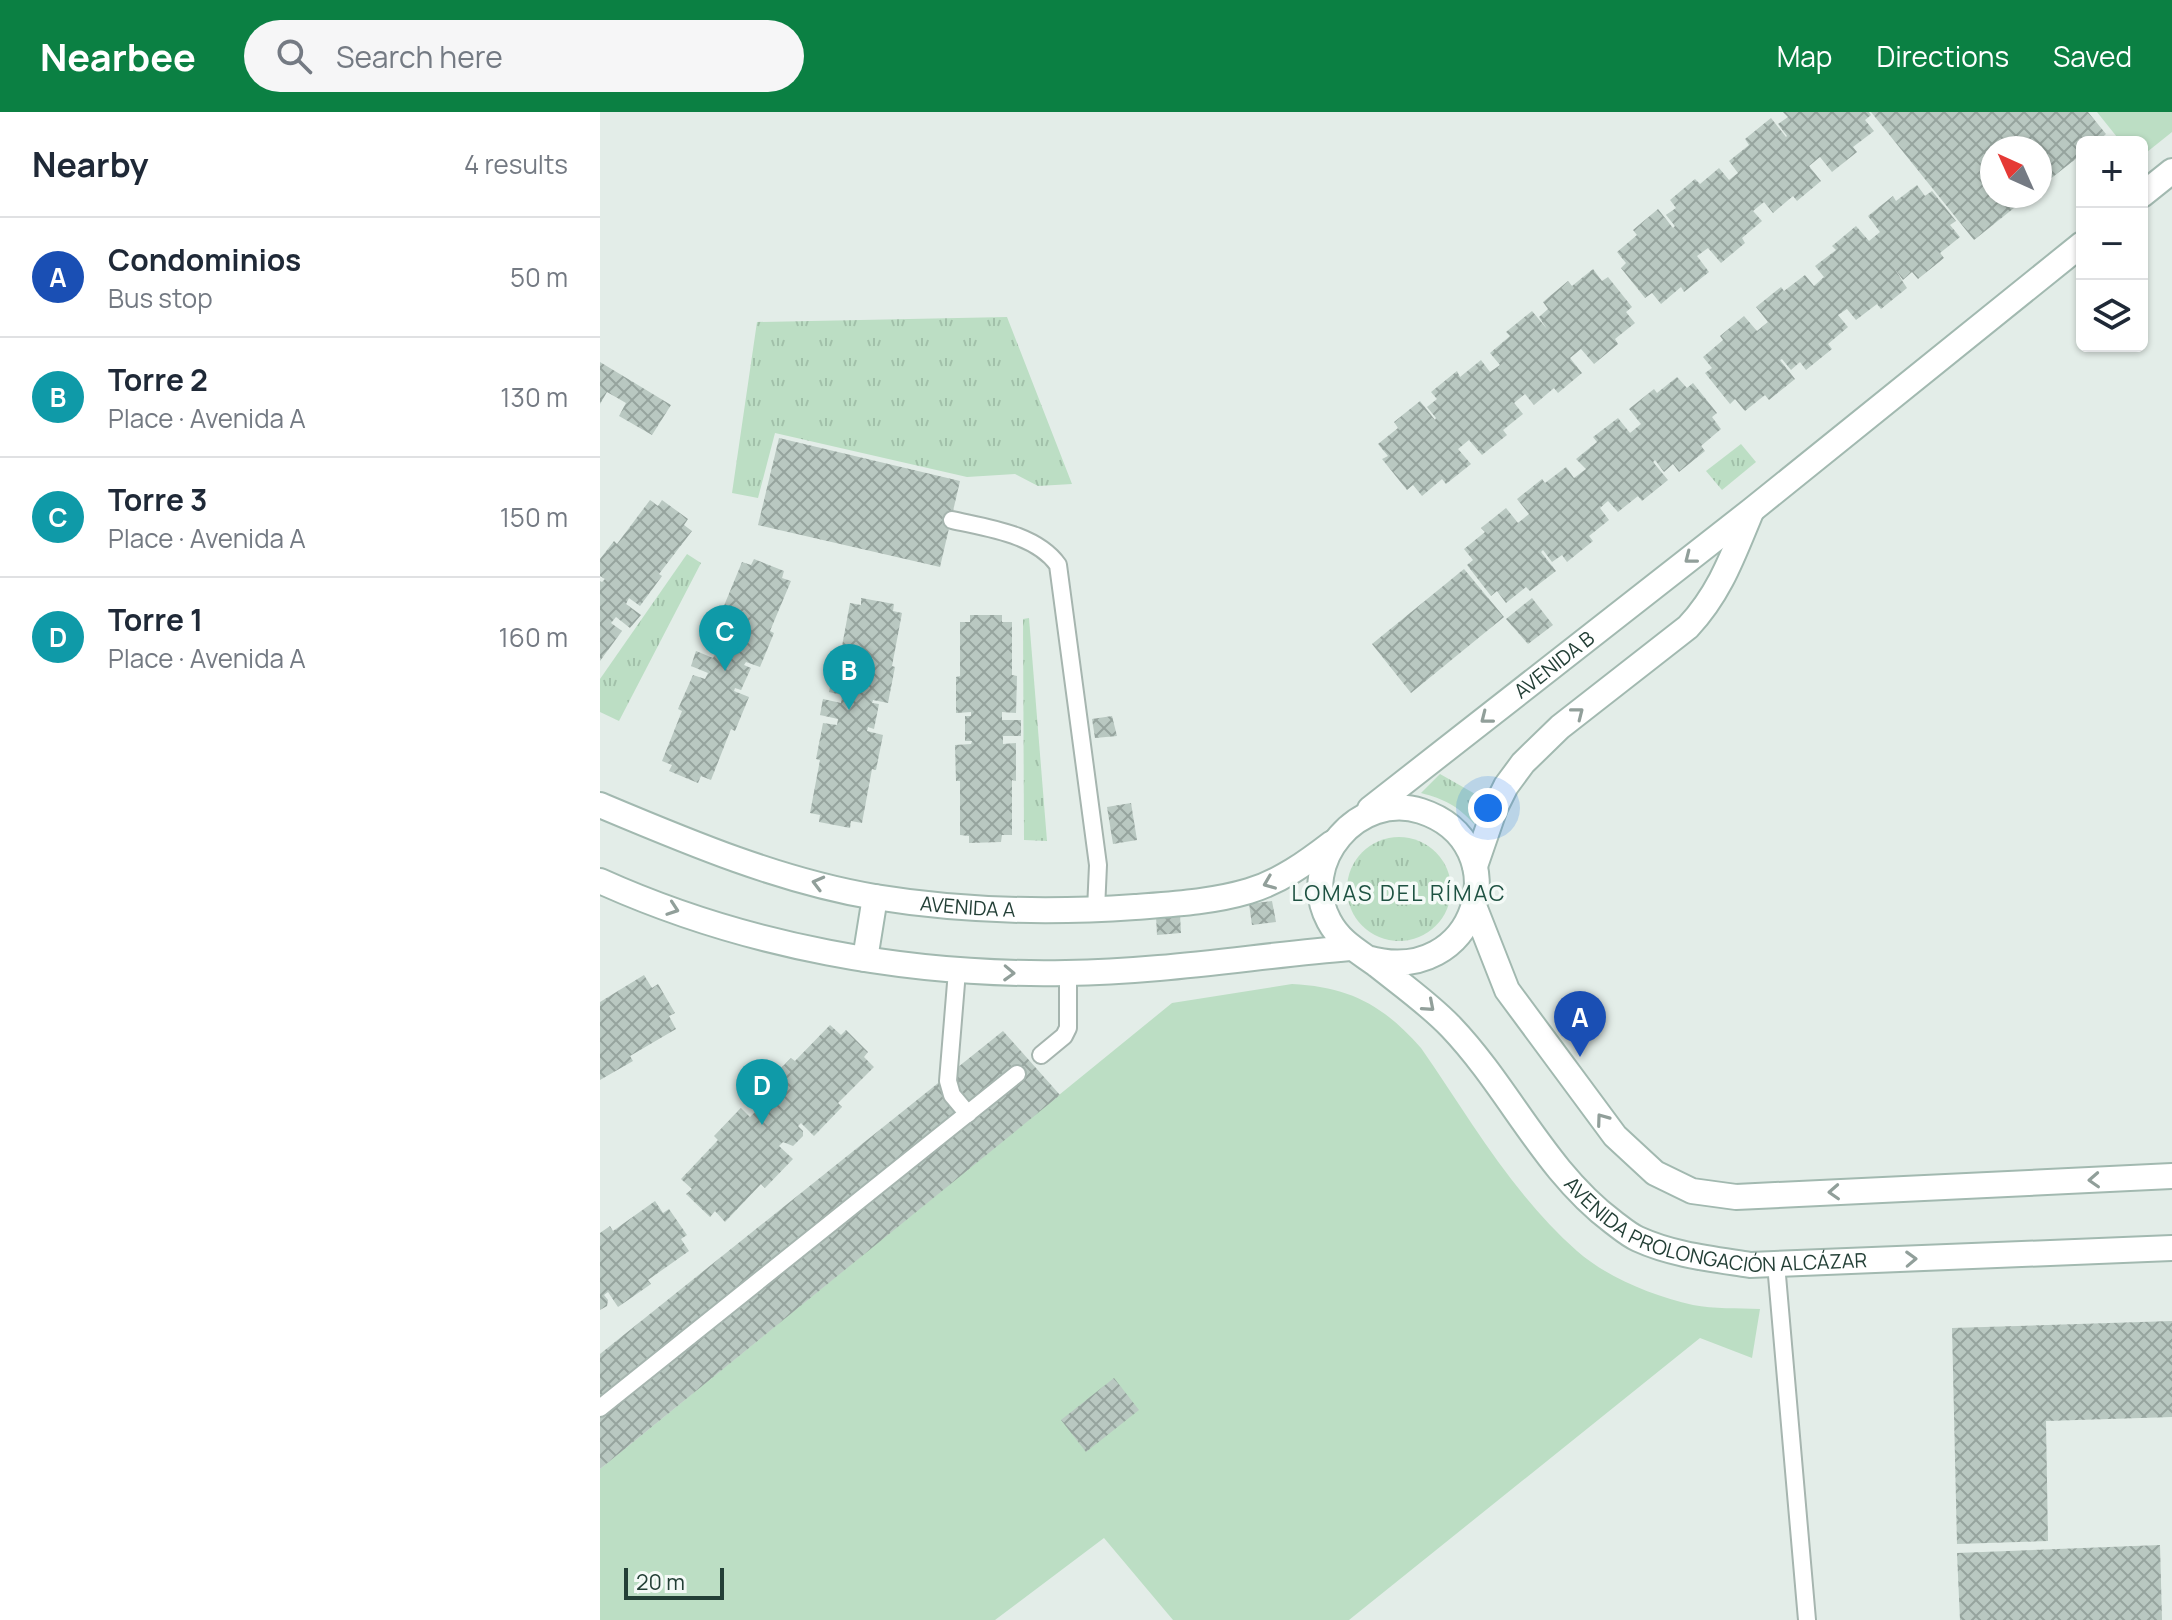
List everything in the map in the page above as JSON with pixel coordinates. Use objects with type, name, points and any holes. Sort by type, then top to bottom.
[{"type":"main road","points":[[2148,190],[2172,171]]},
{"type":"main road","name":"AVENIDA B","points":[[1358,819],[1752,510],[2076,249]]},
{"type":"main road","name":"AVENIDA B","points":[[1475,866],[1495,808],[1523,763],[1560,727],[1688,627],[1705,609],[1718,589],[1752,510]]},
{"type":"main road","name":"AVENIDA A","points":[[600,805],[681,839],[782,874],[875,897],[988,909],[1096,910],[1193,903],[1250,890],[1291,874],[1334,842]]},
{"type":"main road","points":[[1398,807],[1418,810],[1438,818],[1454,830],[1467,847],[1475,866],[1477,886],[1474,906],[1467,924],[1441,952],[1405,964],[1386,963],[1359,953],[1336,934],[1326,917],[1321,898],[1323,868],[1334,842],[1358,819],[1398,807]]},
{"type":"main road","points":[[600,881],[768,940],[865,959],[957,971],[1068,973],[1359,953]]},
{"type":"main road","points":[[865,959],[875,897]]},
{"type":"main road","name":"AVENIDA PROLONGACIÓN ALCÁZAR","points":[[1474,906],[1507,990],[1615,1136],[1655,1173],[1692,1191],[1736,1197],[2172,1176]]},
{"type":"main road","name":"AVENIDA PROLONGACIÓN ALCÁZAR","points":[[1359,953],[1411,991],[1453,1028],[1555,1167],[1601,1213],[1635,1239],[1682,1255],[1750,1265],[2172,1248]]},
{"type":"lane","points":[[952,520],[993,530],[1041,548],[1058,565],[1098,865],[1096,910]]},
{"type":"lane","points":[[957,971],[948,1081],[952,1095],[968,1114]]},
{"type":"lane","points":[[1041,1055],[1064,1036],[1068,1028],[1068,973]]},
{"type":"lane","points":[[600,1408],[1017,1074]]},
{"type":"lane","points":[[1776,1264],[1807,1620]]},
{"type":"green space","points":[[2097,112],[2172,112],[2172,132],[2148,151],[2148,136],[2116,136]]},
{"type":"green space","points":[[1007,317],[1072,484],[1038,486],[1015,474],[967,477],[775,433],[758,498],[732,493],[757,322]]},
{"type":"green space","points":[[1741,444],[1756,462],[1722,490],[1706,471]]},
{"type":"green space","points":[[687,554],[701,563],[619,721],[600,712],[600,679]]},
{"type":"green space","points":[[1029,618],[1047,841],[1024,840],[1023,619]]},
{"type":"green space","points":[[1440,774],[1484,799],[1474,824],[1450,804],[1421,793]]},
{"type":"green space","points":[[1399,837],[1419,841],[1436,852],[1447,869],[1451,889],[1447,909],[1436,926],[1419,937],[1399,941],[1379,937],[1362,926],[1351,909],[1347,889],[1351,869],[1362,852],[1379,841]]},
{"type":"green space","points":[[1292,984],[1348,994],[1379,1010],[1407,1033],[1421,1048],[1512,1180],[1554,1229],[1589,1261],[1632,1285],[1678,1301],[1709,1307],[1760,1309],[1752,1358],[1700,1338],[1349,1620],[1173,1620],[1104,1538],[995,1620],[600,1620],[600,1469],[1172,1003]]},
{"type":"building","points":[[1783,112],[1869,112],[1871,115],[1865,120],[1874,131],[1853,147],[1857,152],[1832,172],[1820,157],[1809,166],[1821,181],[1797,201],[1793,196],[1773,213],[1764,202],[1753,211],[1762,221],[1742,238],[1745,243],[1721,263],[1708,248],[1697,256],[1709,272],[1684,292],[1681,287],[1661,304],[1652,293],[1645,298],[1621,268],[1626,263],[1617,252],[1637,235],[1633,230],[1658,209],[1673,228],[1675,226],[1666,215],[1676,208],[1670,200],[1695,179],[1700,184],[1719,168],[1729,180],[1738,173],[1729,161],[1749,145],[1745,139],[1771,118],[1786,137],[1778,124],[1788,117]]},
{"type":"building","points":[[1871,112],[2088,112],[2106,134],[2076,136],[2076,159],[2052,178],[2052,136],[1980,136],[1980,208],[2014,208],[1974,240]]},
{"type":"building","points":[[1917,185],[1925,196],[1932,191],[1956,221],[1950,225],[1960,237],[1940,253],[1944,258],[1918,279],[1912,272],[1903,280],[1894,268],[1907,288],[1881,309],[1877,304],[1856,320],[1847,309],[1838,315],[1848,327],[1828,344],[1832,349],[1806,370],[1800,362],[1791,370],[1780,360],[1795,379],[1769,400],[1765,395],[1745,411],[1735,399],[1730,404],[1705,373],[1712,368],[1703,357],[1723,340],[1720,336],[1744,316],[1757,331],[1768,322],[1756,307],[1781,287],[1784,291],[1805,275],[1814,286],[1824,277],[1815,266],[1836,250],[1832,246],[1856,226],[1869,241],[1880,232],[1868,216],[1893,196],[1896,201]]},
{"type":"building","points":[[1593,269],[1602,281],[1608,277],[1632,307],[1626,312],[1635,323],[1615,339],[1618,344],[1594,364],[1581,349],[1570,358],[1582,373],[1558,393],[1554,388],[1534,405],[1525,394],[1514,403],[1523,414],[1503,430],[1507,435],[1482,455],[1469,440],[1458,449],[1471,464],[1446,484],[1442,479],[1422,496],[1413,485],[1407,490],[1382,459],[1388,456],[1378,444],[1398,428],[1394,422],[1420,401],[1435,420],[1427,407],[1437,399],[1431,392],[1457,371],[1460,377],[1481,360],[1490,372],[1500,365],[1490,353],[1510,336],[1506,332],[1532,311],[1547,329],[1539,317],[1548,309],[1543,302],[1568,281],[1572,286]]},
{"type":"building","points":[[600,362],[671,405],[652,435],[619,416],[626,403],[607,392],[600,404]]},
{"type":"building","points":[[1677,377],[1687,388],[1693,383],[1717,413],[1712,417],[1721,429],[1701,446],[1705,451],[1679,472],[1673,464],[1664,472],[1655,460],[1653,462],[1668,480],[1642,501],[1638,496],[1618,512],[1608,501],[1600,508],[1609,520],[1589,536],[1593,541],[1567,562],[1562,555],[1552,562],[1543,550],[1541,552],[1556,571],[1530,591],[1526,587],[1506,603],[1497,591],[1491,596],[1467,565],[1473,560],[1464,549],[1485,532],[1481,528],[1506,508],[1518,523],[1529,514],[1517,499],[1542,479],[1545,483],[1566,467],[1574,478],[1586,469],[1576,459],[1597,442],[1593,437],[1618,418],[1630,433],[1641,424],[1629,409],[1654,389],[1657,393]]},
{"type":"building","points":[[779,438],[960,481],[940,567],[758,525]]},
{"type":"building","points":[[650,500],[658,506],[662,500],[688,519],[684,525],[692,531],[659,574],[662,576],[640,606],[629,598],[626,604],[641,615],[630,628],[616,617],[611,623],[622,631],[600,661],[600,581],[605,579],[600,576],[600,559],[614,541],[617,544]]},
{"type":"building","points":[[754,559],[784,571],[782,578],[791,581],[770,631],[774,633],[760,667],[746,662],[744,665],[751,668],[741,690],[735,688],[734,691],[749,697],[735,731],[731,729],[711,780],[701,776],[698,783],[669,771],[672,765],[662,761],[682,711],[678,709],[693,675],[705,679],[708,673],[691,666],[696,651],[713,658],[717,651],[704,646],[717,611],[721,613],[742,562],[751,565]]},
{"type":"building","points":[[1464,569],[1504,617],[1411,693],[1372,644]]},
{"type":"building","points":[[861,598],[894,604],[893,611],[902,613],[888,703],[873,700],[872,703],[879,704],[874,729],[868,727],[867,731],[883,735],[876,770],[872,769],[862,823],[851,821],[850,828],[819,822],[820,815],[810,813],[823,723],[837,725],[838,719],[820,715],[823,699],[841,703],[842,695],[829,692],[836,656],[840,657],[850,603],[861,605]]},
{"type":"building","points":[[1532,598],[1553,625],[1528,644],[1506,619]]},
{"type":"building","points":[[970,615],[1002,615],[1002,622],[1012,622],[1012,675],[1017,676],[1016,713],[1002,712],[1002,720],[1021,720],[1021,736],[1003,736],[1003,744],[1016,743],[1016,781],[1012,780],[1012,835],[1002,835],[1001,842],[969,843],[969,836],[960,835],[960,781],[956,781],[955,745],[971,744],[972,741],[965,741],[965,716],[971,716],[971,712],[956,713],[956,677],[960,676],[960,622],[970,622]]},
{"type":"building","points":[[1112,716],[1117,736],[1095,738],[1092,719]]},
{"type":"building","points":[[1131,803],[1137,840],[1113,844],[1107,807]]},
{"type":"building","points":[[1272,901],[1276,922],[1252,925],[1249,904]]},
{"type":"building","points":[[1180,915],[1181,933],[1157,935],[1156,916]]},
{"type":"building","points":[[644,975],[652,988],[658,984],[675,1013],[669,1016],[676,1029],[630,1056],[633,1061],[600,1080],[600,1002]]},
{"type":"building","points":[[830,1025],[841,1035],[846,1030],[868,1052],[864,1057],[874,1067],[838,1103],[842,1107],[814,1136],[801,1123],[798,1126],[803,1136],[793,1146],[783,1142],[779,1146],[793,1159],[765,1188],[761,1184],[725,1222],[715,1211],[710,1217],[686,1194],[692,1189],[681,1179],[718,1140],[714,1136],[741,1108],[750,1117],[772,1095],[763,1086],[791,1058],[795,1061]]},
{"type":"building","points":[[1003,1031],[1060,1095],[600,1469],[600,1354]]},
{"type":"building","points":[[655,1201],[663,1213],[669,1209],[687,1235],[681,1239],[689,1251],[648,1280],[651,1284],[618,1307],[608,1292],[604,1295],[608,1300],[607,1306],[600,1310],[600,1233],[610,1226],[613,1231]]},
{"type":"building","points":[[2172,1321],[2172,1417],[2046,1421],[2048,1541],[1957,1544],[1952,1328]]},
{"type":"building","points":[[1114,1378],[1139,1410],[1086,1452],[1061,1420]]},
{"type":"building","points":[[2160,1545],[2162,1620],[1960,1620],[1957,1553]]},
{"type":"place","name":"Torre 3","points":[[725,671]]},
{"type":"place","name":"Torre 2","points":[[849,710]]},
{"type":"place","name":"Condominios","points":[[1580,1057]]},
{"type":"place","name":"Torre 1","points":[[762,1125]]},
{"type":"district","name":"LOMAS DEL RÍMAC","points":[[1399,893]]}]
